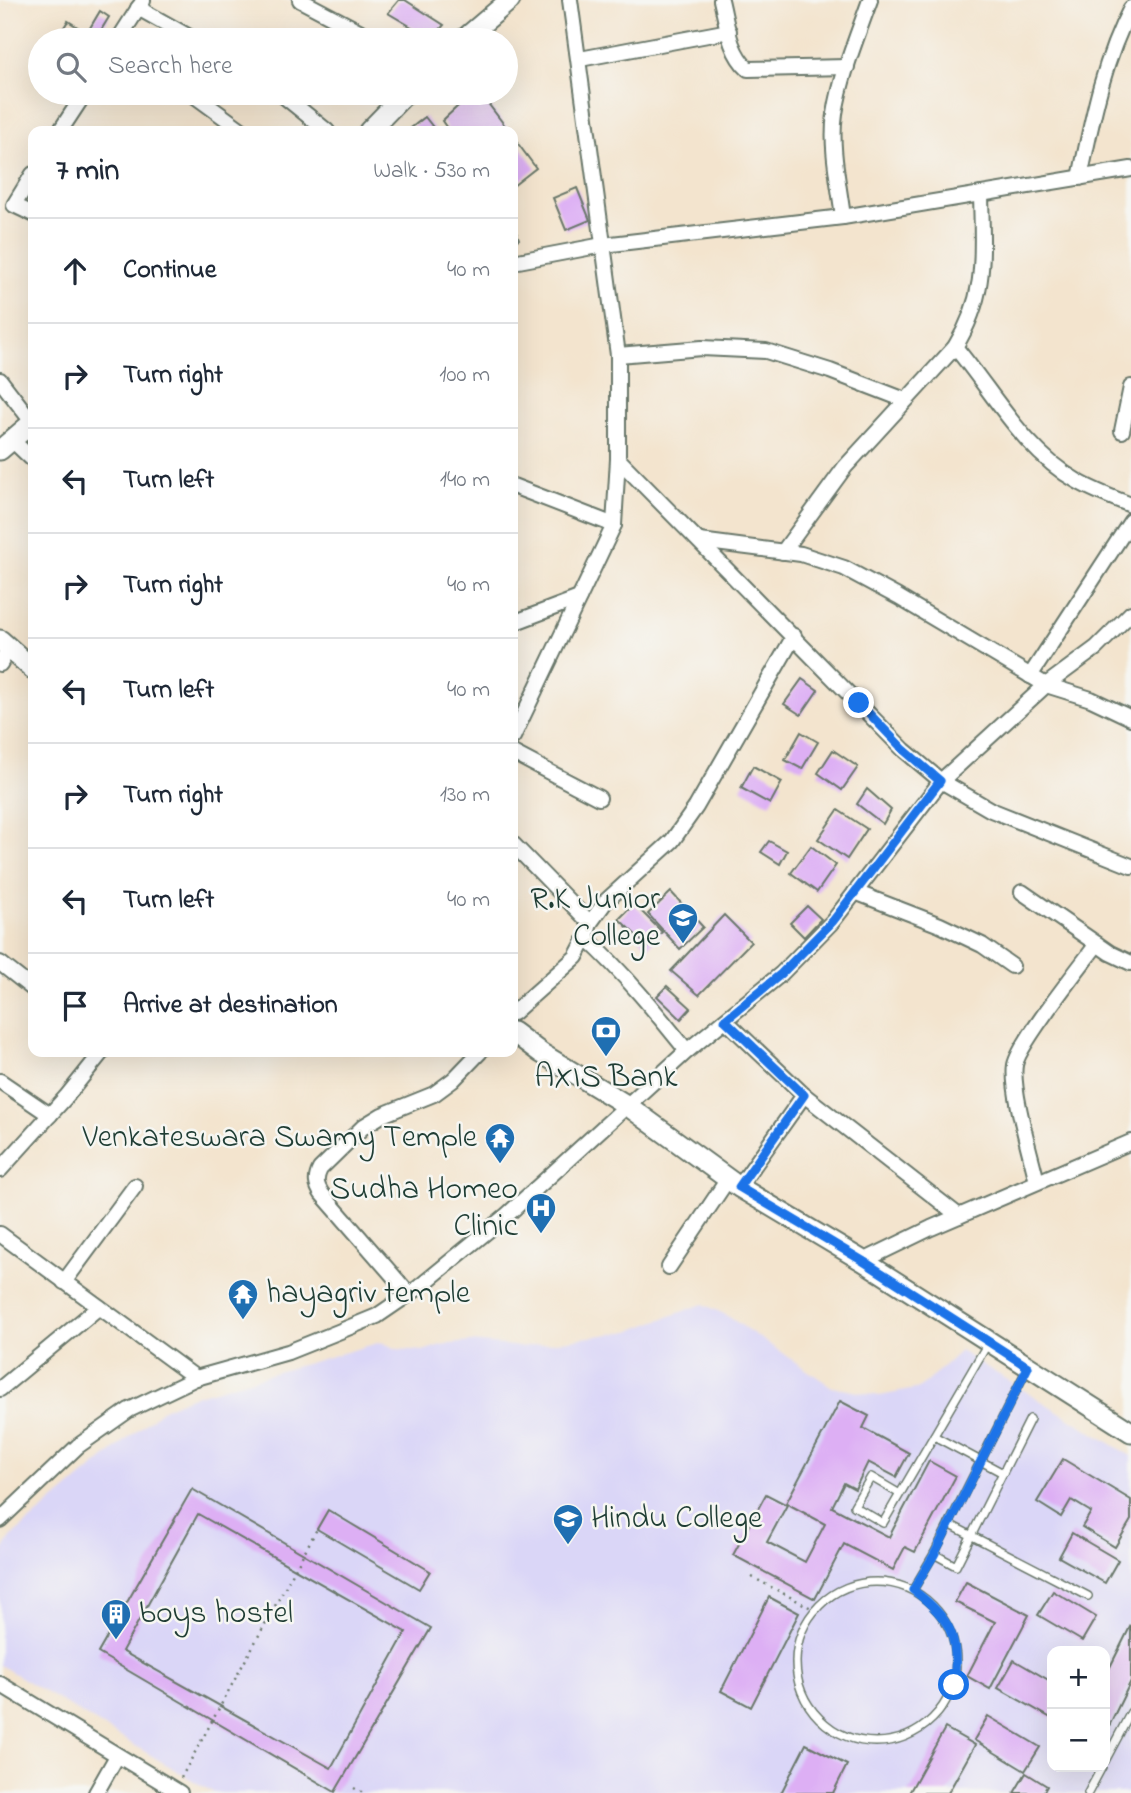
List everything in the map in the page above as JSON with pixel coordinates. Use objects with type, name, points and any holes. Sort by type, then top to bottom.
[{"type":"street","points":[[300,0],[353,28]]},
{"type":"street","points":[[477,28],[510,0]]},
{"type":"street","points":[[518,726],[614,525],[618,459],[618,355],[570,0]]},
{"type":"street","points":[[721,0],[734,51],[739,61],[748,69],[847,67]]},
{"type":"street","points":[[843,217],[834,117],[847,67],[870,0]]},
{"type":"street","points":[[126,28],[141,4],[177,28]]},
{"type":"street","points":[[1080,178],[1099,91],[1122,25],[1131,8]]},
{"type":"street","points":[[580,59],[729,31]]},
{"type":"street","points":[[63,126],[77,105]]},
{"type":"street","points":[[207,105],[236,126]]},
{"type":"street","points":[[295,105],[321,126]]},
{"type":"street","points":[[374,126],[394,105]]},
{"type":"street","points":[[518,261],[603,245],[843,217],[1131,169]]},
{"type":"street","points":[[28,182],[14,205],[28,212]]},
{"type":"street","points":[[783,551],[845,467],[955,347],[969,325],[982,271],[981,194]]},
{"type":"street","points":[[955,347],[1007,417],[1037,450],[1076,481],[1131,505]]},
{"type":"street","points":[[618,355],[702,348],[766,351],[830,371],[905,400]]},
{"type":"street","points":[[0,380],[28,416]]},
{"type":"street","points":[[1122,431],[1131,387]]},
{"type":"street","points":[[28,426],[6,446],[28,457]]},
{"type":"street","points":[[618,459],[904,750],[940,781],[991,810],[1131,866]]},
{"type":"street","points":[[518,488],[614,525]]},
{"type":"street","points":[[1030,676],[1131,521]]},
{"type":"street","points":[[701,541],[802,554],[844,568],[898,597],[1045,685],[1091,699],[1131,718]]},
{"type":"street","points":[[518,621],[579,598]]},
{"type":"street","points":[[0,1520],[78,1446],[129,1410],[196,1378],[288,1352],[377,1316],[507,1216],[687,1051],[781,974],[833,921],[940,781],[1045,685],[1096,648],[1131,614]]},
{"type":"street","points":[[518,1009],[576,957],[586,939],[590,923],[606,901],[672,841],[702,797],[794,636]]},
{"type":"street","points":[[3,651],[28,665]]},
{"type":"street","points":[[518,756],[599,798]]},
{"type":"street","points":[[518,850],[590,923]]},
{"type":"street","points":[[855,892],[982,945],[1012,966]]},
{"type":"street","points":[[1022,892],[1097,944],[1131,963]]},
{"type":"street","points":[[586,939],[611,961],[649,1003],[687,1051]]},
{"type":"street","points":[[1037,1182],[1015,1083],[1015,1064],[1026,1043],[1097,944]]},
{"type":"street","points":[[0,963],[28,985]]},
{"type":"street","points":[[725,1020],[804,1095],[959,1216]]},
{"type":"street","points":[[518,1036],[541,1053],[628,1106],[734,1183],[863,1261],[1131,1432]]},
{"type":"street","points":[[0,1170],[98,1057]]},
{"type":"street","points":[[408,1294],[322,1194],[316,1185],[316,1177],[320,1169],[364,1126],[382,1115],[434,1094],[453,1080],[475,1057]]},
{"type":"street","points":[[0,1081],[50,1115]]},
{"type":"street","points":[[669,1267],[804,1095]]},
{"type":"street","points":[[863,1261],[959,1216],[1131,1142]]},
{"type":"street","points":[[64,1282],[135,1186]]},
{"type":"street","points":[[0,1234],[196,1378]]},
{"type":"street","points":[[0,1389],[99,1307]]},
{"type":"street","points":[[0,1684],[177,1791]]},
{"type":"street","points":[[96,1793],[117,1756]]},
{"type":"lane","points":[[900,1494],[871,1477],[854,1506],[883,1524],[989,1342]]},
{"type":"lane","points":[[913,1590],[934,1555],[1028,1367]]},
{"type":"lane","points":[[934,1555],[956,1566],[1030,1419]]},
{"type":"lane","points":[[934,1436],[1003,1473]]},
{"type":"lane","points":[[949,1524],[1088,1596]]},
{"type":"lane","points":[[863,1582],[889,1582],[913,1590],[935,1606],[950,1630],[957,1657],[954,1685],[941,1710],[921,1729],[896,1740],[868,1742],[841,1734],[821,1720],[805,1699],[797,1675],[797,1650],[804,1625],[814,1610],[839,1590],[863,1582]]},
{"type":"lane","points":[[1110,1752],[1131,1712]]},
{"type":"lane","points":[[1088,1793],[1099,1772]]},
{"type":"path","points":[[177,1791],[317,1529]]},
{"type":"path","points":[[752,1577],[814,1610]]},
{"type":"path","points":[[354,1788],[363,1793]]},
{"type":"shaded area","name":"Hindu College","points":[[703,1304],[726,1315],[832,1387],[880,1396],[920,1388],[960,1351],[1131,1456],[1131,1793],[214,1793],[0,1665],[0,1555],[11,1537],[163,1409],[187,1398],[381,1342],[397,1349],[423,1351],[441,1345],[471,1342],[522,1347],[630,1331]]},
{"type":"building","points":[[399,0],[405,0],[444,25],[441,28],[413,28],[388,13]]},
{"type":"building","points":[[100,11],[109,17],[102,28],[90,28]]},
{"type":"building","points":[[68,21],[79,28],[64,28]]},
{"type":"building","points":[[459,105],[489,105],[505,126],[446,126],[442,121]]},
{"type":"building","points":[[425,117],[432,126],[414,126]]},
{"type":"building","points":[[518,144],[536,168],[518,182]]},
{"type":"building","points":[[577,188],[590,220],[566,230],[553,198]]},
{"type":"building","points":[[802,679],[818,690],[801,715],[784,704]]},
{"type":"building","points":[[801,732],[818,742],[802,769],[785,760]]},
{"type":"building","points":[[833,750],[858,767],[842,790],[818,773]]},
{"type":"building","points":[[753,766],[782,782],[770,804],[741,788]]},
{"type":"building","points":[[867,789],[891,810],[883,824],[857,804]]},
{"type":"building","points":[[838,810],[867,829],[847,859],[818,839]]},
{"type":"building","points":[[769,841],[787,851],[780,864],[761,852]]},
{"type":"building","points":[[811,846],[836,865],[817,892],[791,873]]},
{"type":"building","points":[[671,892],[703,927],[680,949],[648,914]]},
{"type":"building","points":[[634,904],[662,932],[648,947],[619,919]]},
{"type":"building","points":[[807,906],[821,919],[804,937],[790,923]]},
{"type":"building","points":[[724,915],[751,942],[699,995],[671,971]]},
{"type":"building","points":[[667,986],[691,1008],[681,1019],[657,996]]},
{"type":"building","points":[[840,1401],[869,1416],[863,1428],[909,1453],[896,1477],[868,1462],[855,1489],[844,1483],[832,1507],[889,1537],[929,1461],[956,1476],[915,1552],[905,1547],[893,1570],[844,1544],[815,1599],[733,1555],[766,1494],[787,1505],[767,1542],[805,1562],[825,1524],[786,1503]]},
{"type":"building","points":[[1063,1459],[1131,1500],[1131,1520],[1115,1547],[1082,1527],[1091,1512],[1071,1500],[1061,1517],[1037,1502]]},
{"type":"building","name":"boys hostel","points":[[192,1489],[431,1628],[335,1792],[98,1653]],"holes":[[[198,1514],[406,1632],[331,1768],[122,1651]]]},
{"type":"building","points":[[328,1510],[430,1571],[419,1589],[317,1529]]},
{"type":"building","points":[[1072,1533],[1118,1560],[1105,1583],[1059,1557]]},
{"type":"building","points":[[966,1582],[1029,1615],[990,1689],[967,1676],[995,1622],[955,1602]]},
{"type":"building","points":[[1053,1591],[1096,1617],[1082,1641],[1038,1615]]},
{"type":"building","points":[[769,1597],[799,1613],[751,1707],[721,1691]]},
{"type":"building","points":[[1131,1625],[1131,1681],[1110,1724],[1110,1709],[1110,1667]]},
{"type":"building","points":[[1014,1660],[1047,1679],[1047,1716],[998,1688]]},
{"type":"building","points":[[988,1716],[1040,1747],[1025,1771],[974,1740]]},
{"type":"building","points":[[945,1728],[975,1745],[948,1793],[909,1793]]},
{"type":"building","points":[[806,1744],[847,1765],[833,1793],[781,1793]]},
{"type":"building","points":[[1026,1773],[1047,1786],[1043,1793],[1014,1793]]},
{"type":"place","name":"R.K Junior College","points":[[683,945]]},
{"type":"place","name":"AXIS Bank","points":[[606,1058]]},
{"type":"place","name":"Venkateswara Swamy Temple","points":[[500,1165]]},
{"type":"place","name":"Sudha Homeo Clinic","points":[[541,1235]]},
{"type":"place","name":"hayagriv temple","points":[[243,1321]]},
{"type":"place","name":"Hindu College","points":[[568,1546]]},
{"type":"place","name":"boys hostel","points":[[116,1641]]},
{"type":"route","points":[[859,703],[904,750],[940,781],[833,921],[781,974],[725,1020],[804,1095],[739,1187],[863,1261],[1028,1367],[934,1555],[913,1590],[935,1606],[950,1630],[957,1657],[954,1685]]}]
